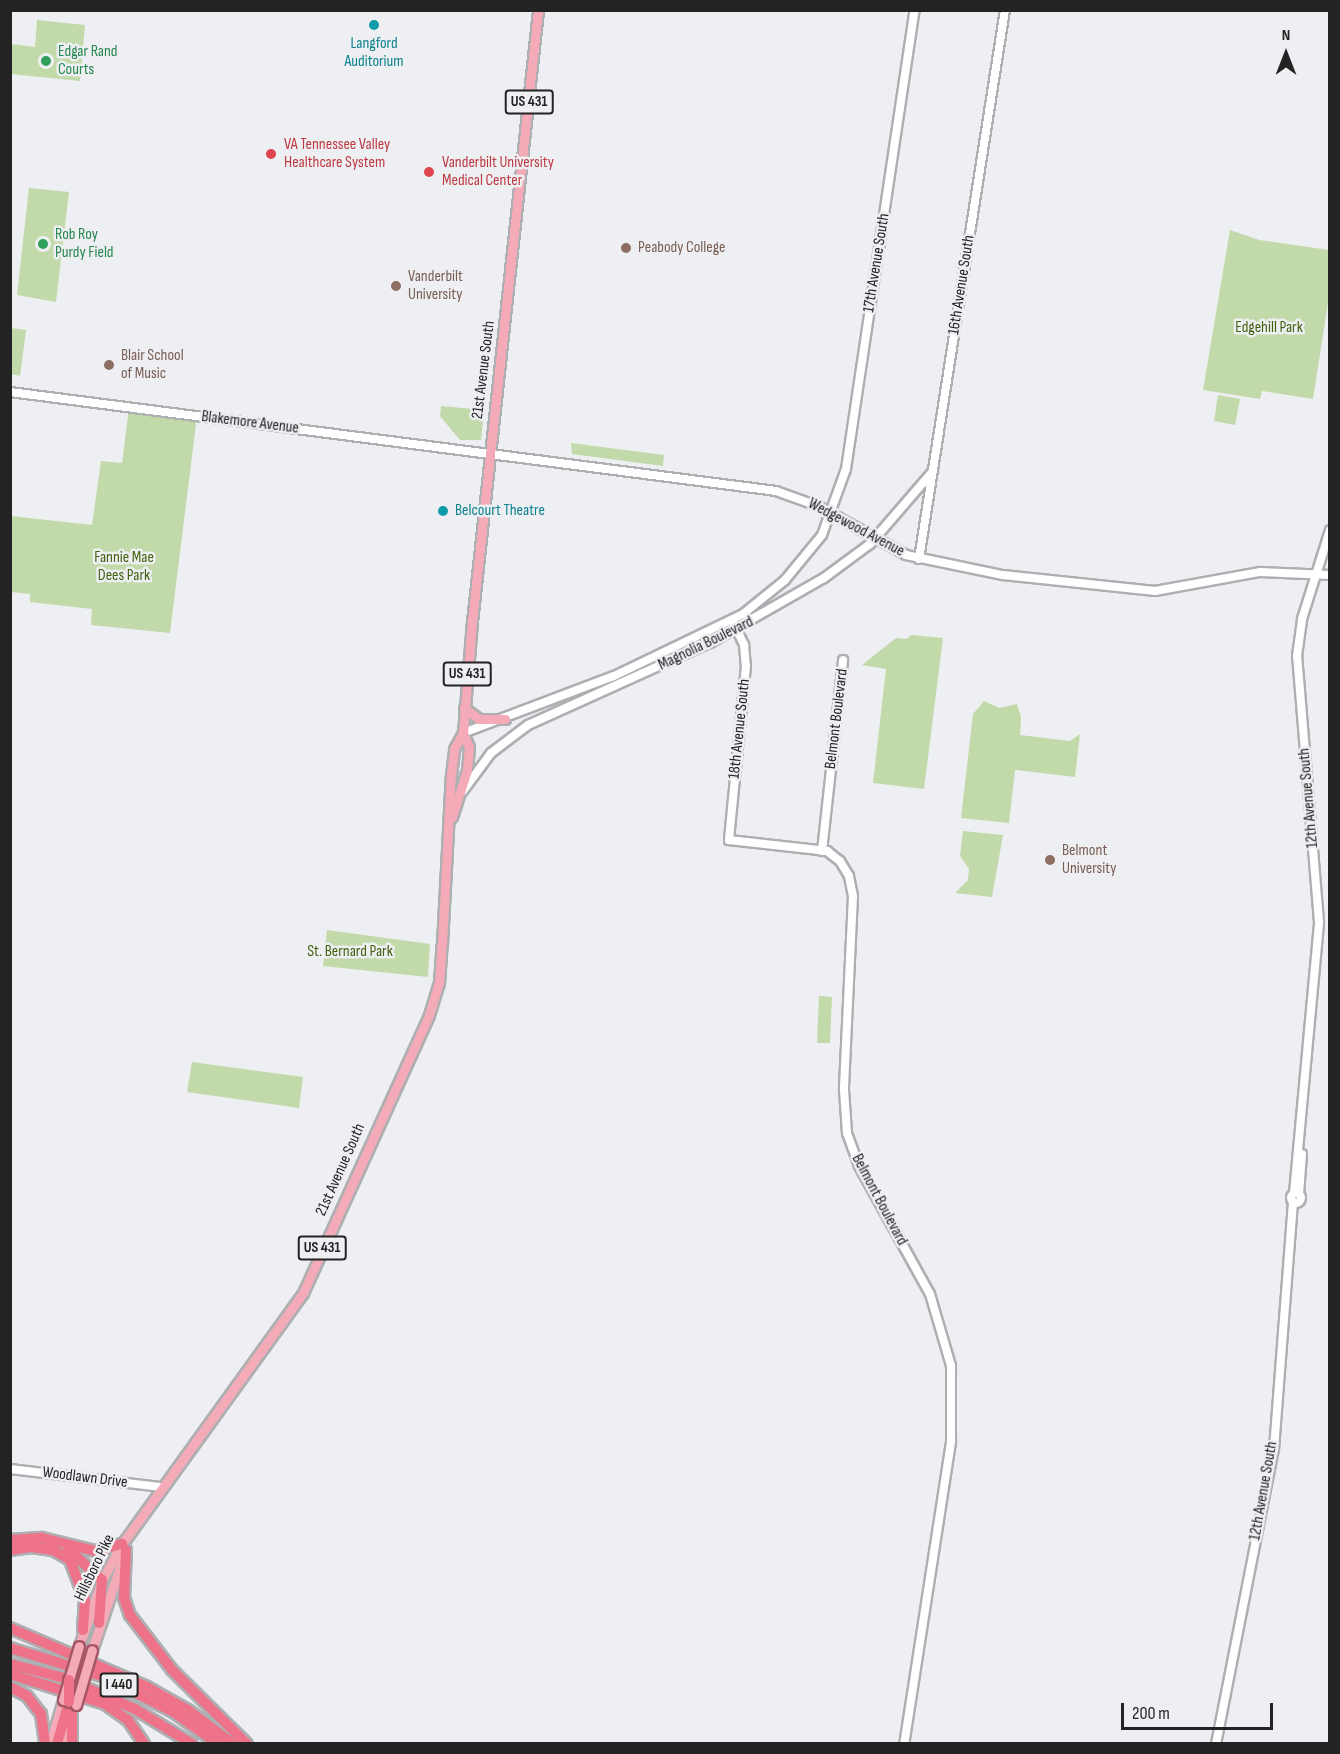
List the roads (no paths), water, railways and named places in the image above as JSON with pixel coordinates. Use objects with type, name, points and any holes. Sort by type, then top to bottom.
[{"type":"highway","points":[[10,1540],[42,1538],[95,1551],[124,1547],[124,1598],[130,1615],[172,1670],[247,1743]]},
{"type":"highway","points":[[64,1545],[102,1580],[99,1623]]},
{"type":"highway","points":[[10,1550],[31,1547],[53,1550],[70,1560],[86,1600],[83,1630]]},
{"type":"highway","points":[[10,1628],[147,1687],[188,1710],[233,1743]]},
{"type":"highway","name":"I 440","points":[[10,1648],[67,1663],[112,1681],[172,1711],[218,1743]]},
{"type":"highway","name":"I 440","points":[[10,1664],[64,1678],[135,1709],[192,1743]]},
{"type":"highway","points":[[10,1674],[105,1704],[128,1720],[144,1743]]},
{"type":"highway","points":[[69,1680],[72,1743]]},
{"type":"highway","points":[[10,1687],[27,1696],[41,1714],[45,1743]]},
{"type":"highway","points":[[57,1743],[70,1705]]},
{"type":"main road","name":"21st Avenue South","points":[[452,817],[448,812],[453,757],[463,733],[489,454],[538,10]]},
{"type":"main road","name":"17th Avenue South","points":[[833,514],[846,470],[915,10]]},
{"type":"main road","name":"16th Avenue South","points":[[920,559],[1005,10]]},
{"type":"main road","name":"Blakemore Avenue","points":[[10,392],[489,454]]},
{"type":"main road","name":"Wedgewood Avenue","points":[[489,454],[776,491],[833,514],[874,538],[920,559],[987,573],[1133,591],[1176,589],[1260,572],[1329,574]]},
{"type":"main road","name":"Magnolia Boulevard","points":[[463,791],[491,753],[528,725],[736,629],[806,590],[874,538],[933,471]]},
{"type":"main road","name":"Magnolia Boulevard","points":[[463,733],[614,676],[732,620],[785,580],[816,545],[833,514]]},
{"type":"main road","name":"12th Avenue South","points":[[1216,1743],[1274,1449],[1290,1235],[1296,1198],[1319,922],[1297,656],[1298,633],[1329,530]]},
{"type":"main road","points":[[464,708],[479,719],[505,719]]},
{"type":"main road","name":"21st Avenue South","points":[[135,1525],[160,1487],[303,1293],[429,1015],[439,983],[452,817],[463,791],[469,747],[463,733]]},
{"type":"main road","name":"Woodlawn Drive","points":[[10,1469],[160,1487]]},
{"type":"main road","name":"Hillsboro Pike","points":[[69,1680],[83,1630],[102,1580],[124,1547],[135,1525]]},
{"type":"main road","name":"Hillsboro Pike","points":[[50,1743],[70,1705],[92,1650],[124,1547]]},
{"type":"main road","name":"Hillsboro Pike","points":[[63,1743],[70,1705]]},
{"type":"street","name":"18th Avenue South","points":[[732,620],[744,645],[746,666],[729,840],[822,850]]},
{"type":"street","name":"Belmont Boulevard","points":[[843,660],[822,850],[840,861],[853,891],[844,1090],[848,1136],[859,1166],[930,1294],[951,1366],[951,1442],[904,1743]]},
{"type":"place","name":"Langford Auditorium","points":[[374,25]]},
{"type":"place","name":"Edgar Rand Courts","points":[[46,61]]},
{"type":"place","name":"VA Tennessee Valley Healthcare System","points":[[271,154]]},
{"type":"place","name":"Vanderbilt University Medical Center","points":[[429,172]]},
{"type":"place","name":"Rob Roy Purdy Field","points":[[43,244]]},
{"type":"place","name":"Peabody College","points":[[626,248]]},
{"type":"place","name":"Vanderbilt University","points":[[396,286]]},
{"type":"place","name":"Blair School of Music","points":[[109,365]]},
{"type":"place","name":"Belcourt Theatre","points":[[443,511]]},
{"type":"place","name":"Belmont University","points":[[1050,860]]},
{"type":"park label","name":"Edgehill Park","points":[[1269,328]]},
{"type":"park label","name":"Fannie Mae Dees Park","points":[[124,567]]},
{"type":"park label","name":"St. Bernard Park","points":[[350,952]]}]
